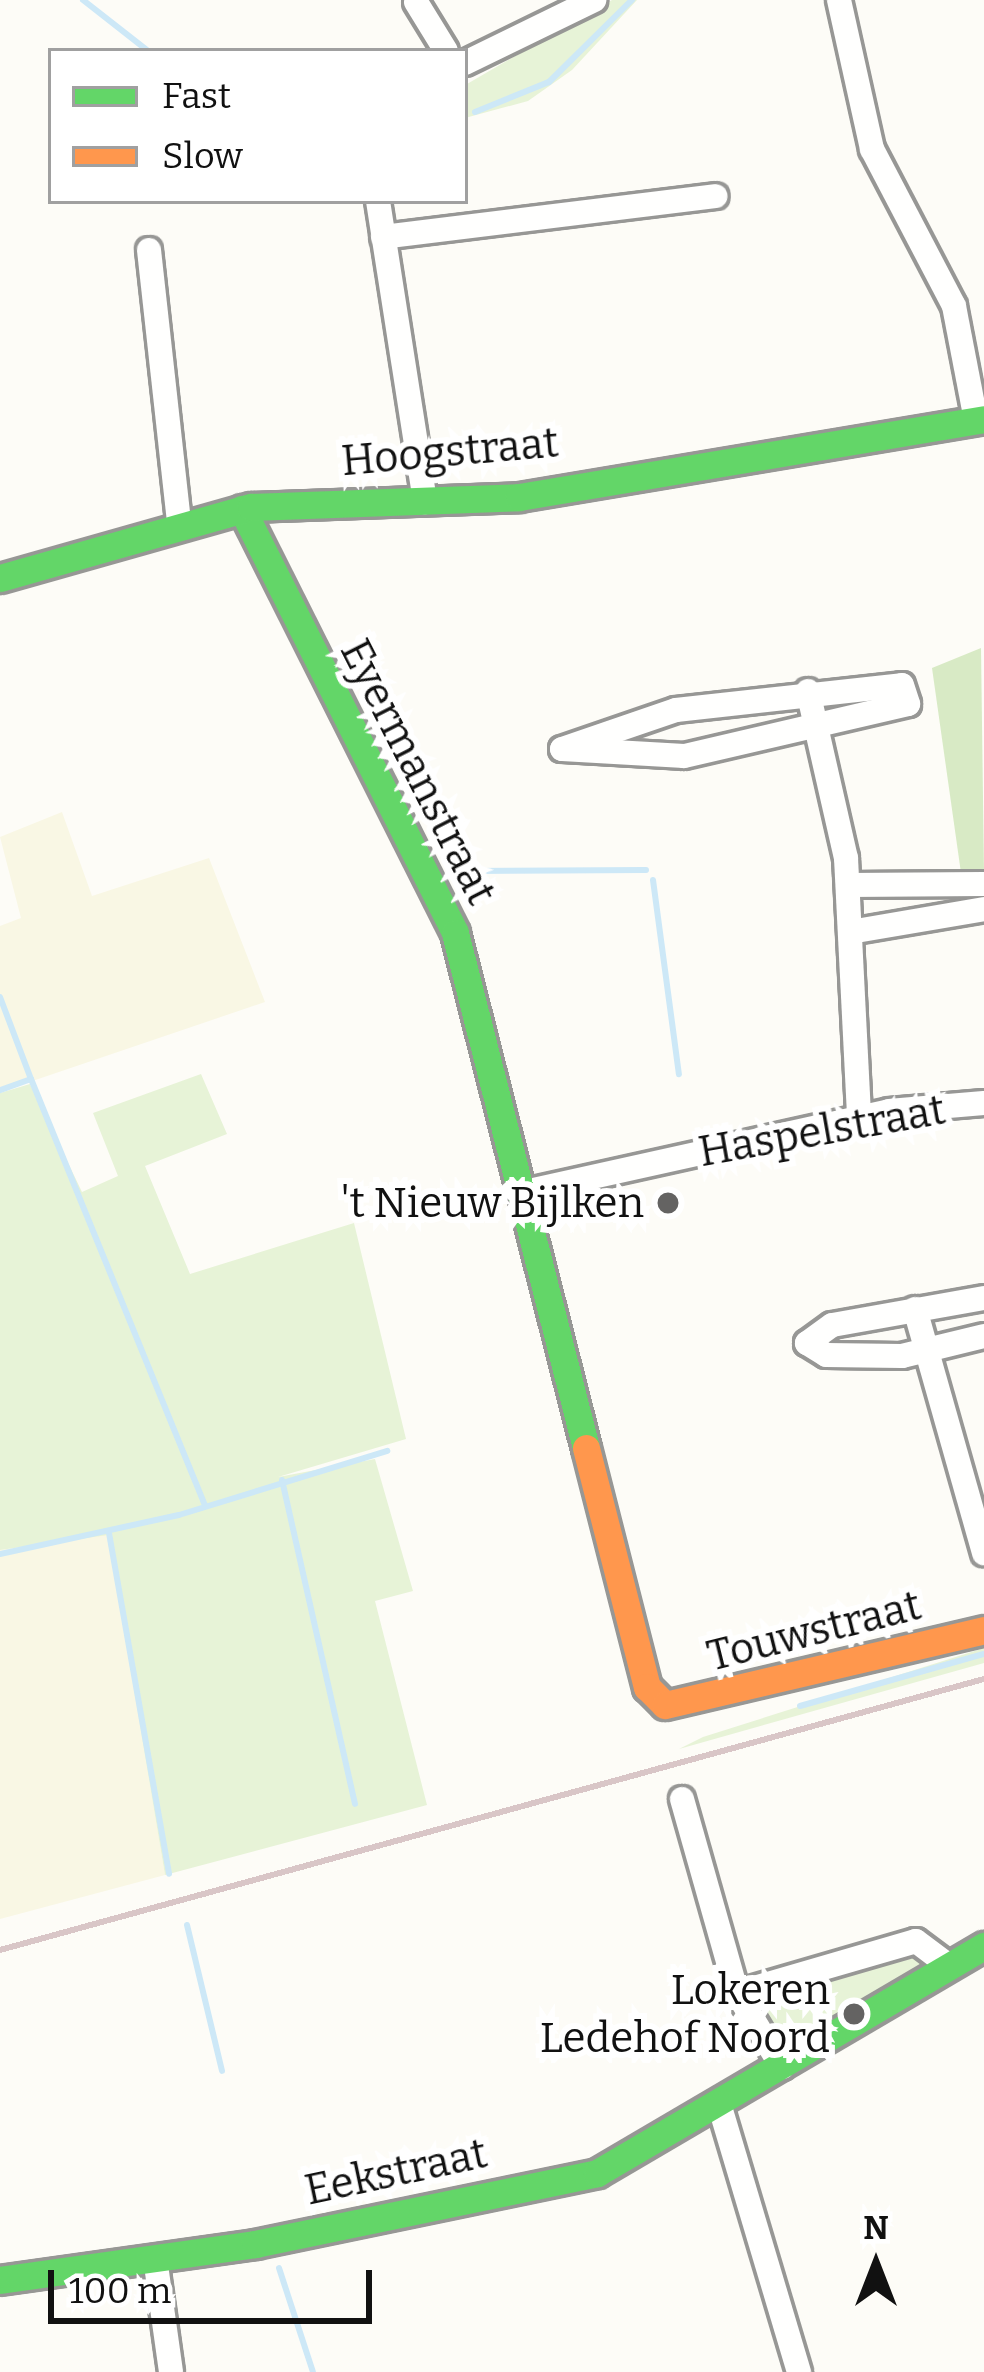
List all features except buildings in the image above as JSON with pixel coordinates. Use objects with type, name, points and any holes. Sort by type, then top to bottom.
[{"type":"street","points":[[468,62],[594,0]]},
{"type":"street","points":[[839,0],[872,149],[954,306],[980,420]]},
{"type":"street","points":[[416,2],[444,48]]},
{"type":"street","points":[[383,237],[715,196]]},
{"type":"street","points":[[378,204],[425,502]]},
{"type":"street","points":[[149,250],[179,523]]},
{"type":"street","name":"Hoogstraat","points":[[0,578],[179,523],[242,509],[519,497],[980,420]]},
{"type":"street","name":"Eyermanstraat","points":[[242,509],[254,551],[455,933],[647,1687],[664,1705]]},
{"type":"street","points":[[879,684],[908,694],[908,704],[684,756],[562,749],[676,710],[808,691],[879,684]]},
{"type":"street","points":[[808,691],[848,885],[859,1117]]},
{"type":"street","points":[[676,710],[684,756]]},
{"type":"street","points":[[848,885],[984,884]]},
{"type":"street","points":[[850,932],[984,909]]},
{"type":"street","name":"Haspelstraat","points":[[520,1193],[859,1117],[984,1103]]},
{"type":"street","points":[[984,1298],[832,1325],[807,1343],[826,1355],[926,1351],[984,1336]]},
{"type":"street","points":[[915,1309],[984,1553]]},
{"type":"street","name":"Touwstraat","points":[[664,1705],[984,1630]]},
{"type":"street","points":[[682,1799],[736,1993],[782,2067]]},
{"type":"street","points":[[736,1993],[916,1941],[945,1963]]},
{"type":"street","name":"Eekstraat","points":[[0,2281],[155,2258],[597,2173],[720,2107],[945,1963],[984,1946]]},
{"type":"street","points":[[720,2107],[799,2372]]},
{"type":"street","points":[[155,2258],[171,2372]]},
{"type":"shaded area","points":[[62,812],[92,896],[209,858],[265,1002],[0,1092],[0,926],[21,918],[0,837]]},
{"type":"shaded area","points":[[108,1534],[165,1875],[0,1919],[0,1550]]},
{"type":"green space","points":[[612,0],[637,0],[572,70],[528,101],[468,117],[468,83]]},
{"type":"green space","points":[[981,648],[984,873],[961,873],[932,668]]},
{"type":"green space","points":[[201,1074],[227,1134],[145,1166],[190,1274],[354,1223],[406,1439],[278,1477],[375,1459],[413,1591],[375,1601],[427,1805],[165,1875],[108,1535],[0,1550],[0,1093],[30,1084],[82,1192],[118,1176],[93,1113]]},
{"type":"green space","points":[[984,1648],[984,1663],[679,1749],[703,1737]]},
{"type":"green space","points":[[913,1953],[924,1966],[789,2046],[762,2012],[765,1997]]},
{"type":"waterway","points":[[83,0],[144,48]]},
{"type":"waterway","points":[[475,112],[549,82],[632,0]]},
{"type":"waterway","points":[[469,871],[646,870]]},
{"type":"waterway","points":[[653,880],[679,1074]]},
{"type":"waterway","points":[[0,997],[31,1079],[0,1090]]},
{"type":"waterway","points":[[31,1079],[205,1506]]},
{"type":"waterway","points":[[0,1554],[179,1515],[387,1451]]},
{"type":"waterway","points":[[282,1480],[355,1804]]},
{"type":"waterway","points":[[109,1533],[169,1874]]},
{"type":"waterway","points":[[800,1706],[984,1654]]},
{"type":"waterway","points":[[187,1925],[222,2071]]},
{"type":"waterway","points":[[279,2268],[313,2372]]},
{"type":"railway","points":[[0,1950],[984,1679]]},
{"type":"traffic: fast","points":[[0,578],[251,507],[519,497],[984,419]]},
{"type":"traffic: fast","points":[[242,509],[455,933],[586,1448]]},
{"type":"traffic: fast","points":[[0,2280],[255,2244],[597,2173],[984,1946]]},
{"type":"traffic: slow","points":[[586,1448],[647,1687],[665,1705],[984,1630]]},
{"type":"place","name":"'t Nieuw Bijlken","points":[[668,1203]]},
{"type":"place","name":"Lokeren Ledehof Noord","points":[[854,2014]]}]
